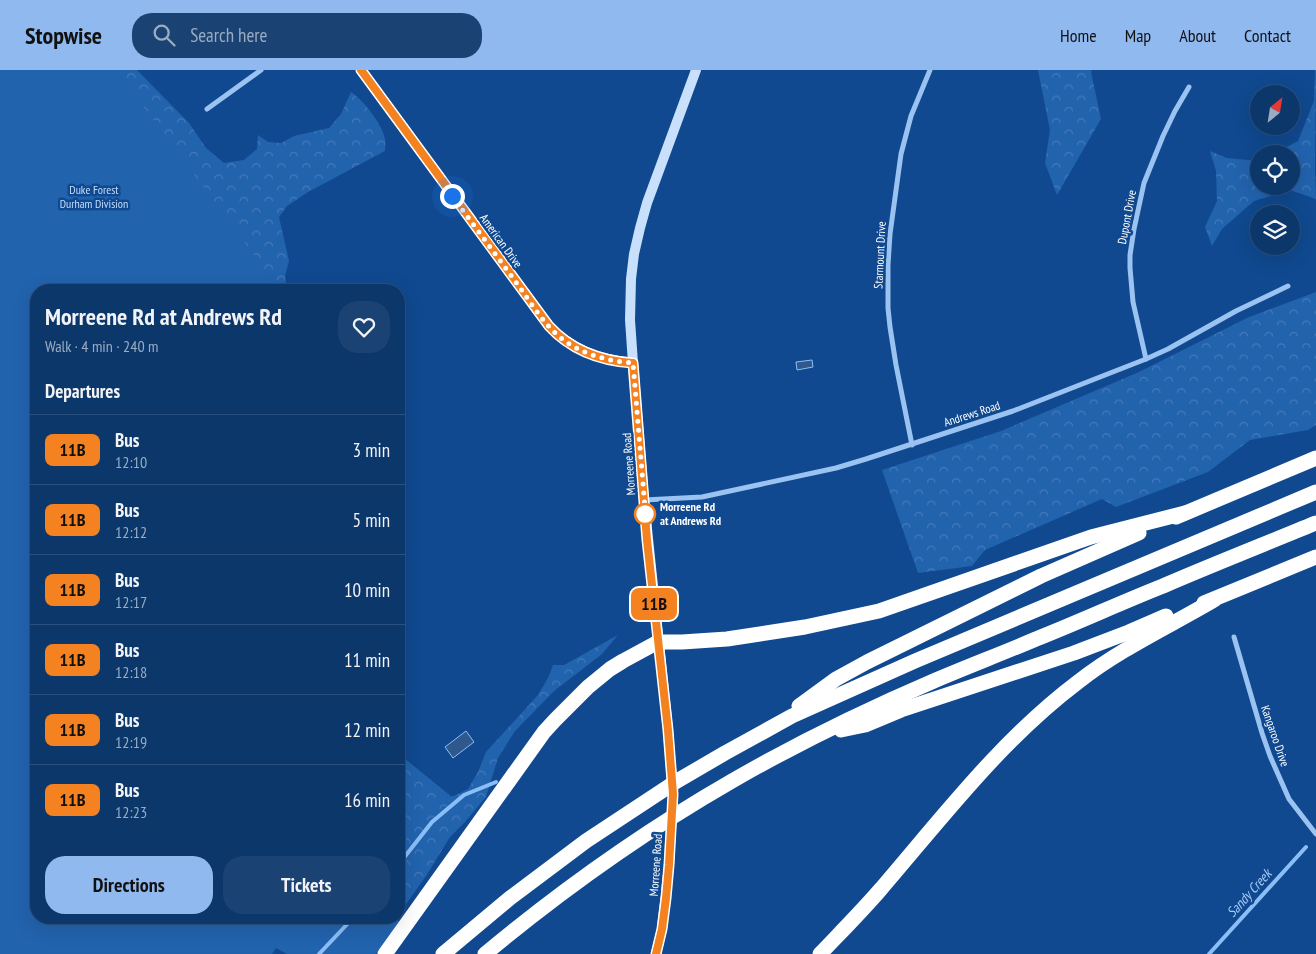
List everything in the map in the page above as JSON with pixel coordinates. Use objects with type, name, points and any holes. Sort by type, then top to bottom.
[{"type":"highway","points":[[772,727],[836,679],[867,662],[1041,576],[1316,458]]},
{"type":"highway","points":[[443,954],[510,898],[586,841],[726,752],[792,716],[885,673],[1316,492]]},
{"type":"highway","points":[[385,954],[544,732],[588,687],[623,661],[658,642],[682,642],[737,637],[805,627],[880,611],[1091,538],[1185,513]]},
{"type":"highway","points":[[485,954],[543,907],[624,849],[696,802],[820,734],[934,681],[1316,523]]},
{"type":"highway","points":[[820,734],[865,725],[901,710],[1074,653],[1179,611],[1214,600],[1316,557]]},
{"type":"highway","points":[[820,954],[878,892],[982,772],[1044,710],[1078,682],[1117,655],[1214,600]]},
{"type":"street","points":[[207,109],[261,70]]},
{"type":"street","name":"American Drive","points":[[362,70],[552,330],[580,350],[615,362],[633,363]]},
{"type":"street","name":"Morreene Road","points":[[656,954],[662,929],[669,865],[673,794],[644,500],[630,320],[631,279],[636,245],[653,185],[696,70]]},
{"type":"street","name":"Starmount Drive","points":[[912,445],[890,327],[888,265],[890,234],[901,154],[911,116],[930,70]]},
{"type":"street","name":"Dupont Drive","points":[[1146,359],[1133,302],[1130,255],[1134,229],[1144,183],[1163,136],[1189,87]]},
{"type":"street","name":"Andrews Road","points":[[644,500],[702,496],[836,468],[912,445],[1013,411],[1146,359],[1168,349],[1236,311],[1288,286]]},
{"type":"street","name":"Kangaroo Drive","points":[[1234,637],[1262,734],[1273,764],[1289,799],[1316,834]]},
{"type":"green space","points":[[0,70],[137,70],[189,123],[206,148],[224,163],[244,160],[257,149],[258,135],[268,142],[281,143],[294,136],[329,128],[341,114],[351,92],[367,107],[383,133],[385,151],[308,192],[287,206],[279,217],[289,261],[285,276],[286,284],[35,284]]},
{"type":"green space","name":"Duke Forest Durham Division","points":[[0,70],[116,70],[276,284],[30,284],[30,924],[399,924],[376,954],[287,954],[276,948],[272,954],[0,954]]},
{"type":"green space","points":[[1038,70],[1092,70],[1101,119],[1057,195],[1045,163],[1050,130]]},
{"type":"green space","points":[[1316,70],[1316,199],[1300,193],[1300,145],[1290,145],[1298,141],[1314,101]]},
{"type":"green space","points":[[1210,151],[1227,158],[1250,160],[1250,195],[1274,195],[1254,201],[1222,229],[1212,246],[1205,227],[1217,201],[1216,171]]},
{"type":"green space","points":[[1316,292],[1316,425],[1308,430],[1250,440],[1208,472],[1116,507],[1102,499],[985,550],[972,566],[918,573],[882,470],[1001,431],[1139,372],[1249,317]]},
{"type":"green space","points":[[618,635],[602,654],[554,691],[515,731],[498,758],[486,797],[450,837],[405,906],[405,759],[452,797],[468,789],[478,772],[486,752],[538,695],[553,665],[564,665]]},
{"type":"shaded area","points":[[812,360],[813,367],[797,370],[796,362]]},
{"type":"shaded area","points":[[466,731],[474,742],[453,758],[445,747]]},
{"type":"waterway","points":[[405,856],[432,822],[464,795],[496,782]]},
{"type":"waterway","name":"Sandy Creek","points":[[1209,954],[1306,847]]},
{"type":"waterway","points":[[319,954],[347,924]]},
{"type":"bus line","name":"11B","points":[[361,70],[534,308],[556,334],[580,350],[615,362],[633,363],[647,540],[668,730],[673,794],[666,898],[662,929],[656,954]]},
{"type":"place","name":"Morreene Rd at Andrews Rd","points":[[645,514]]},
{"type":"route","points":[[452,196],[534,308],[556,334],[587,353],[615,362],[633,363],[646,520],[645,514]]}]
